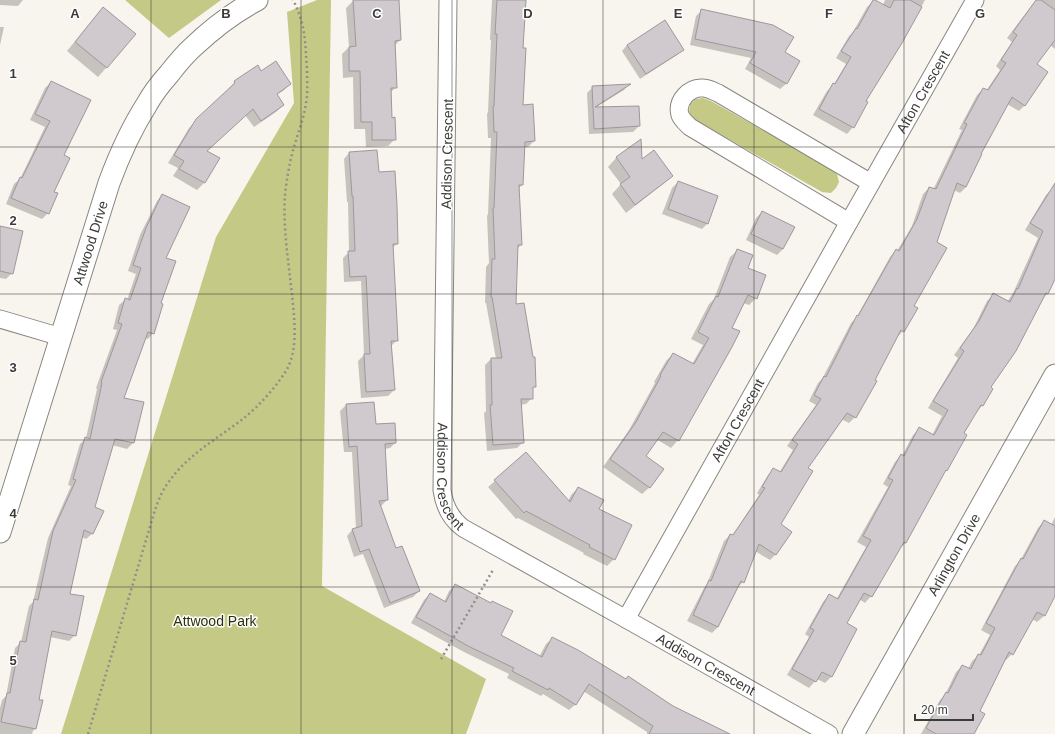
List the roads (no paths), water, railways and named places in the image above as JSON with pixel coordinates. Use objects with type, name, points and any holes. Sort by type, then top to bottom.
[{"type":"street","name":"Attwood Drive","points":[[0,532],[109,183],[118,159],[147,103],[192,47],[223,22],[257,0]]},
{"type":"street","name":"Addison Crescent","points":[[448,0],[442,490],[443,498],[449,512],[457,524],[463,528],[830,734]]},
{"type":"street","name":"Afton Crescent","points":[[626,619],[975,0]]},
{"type":"street","points":[[849,222],[690,127],[683,120],[680,114],[682,98],[687,93],[695,89],[702,88],[718,92],[871,183]]},
{"type":"street","points":[[0,319],[61,337]]},
{"type":"street","name":"Arlington Drive","points":[[853,734],[1055,375]]},
{"type":"park label","name":"Attwood Park","points":[[215,621]]}]
